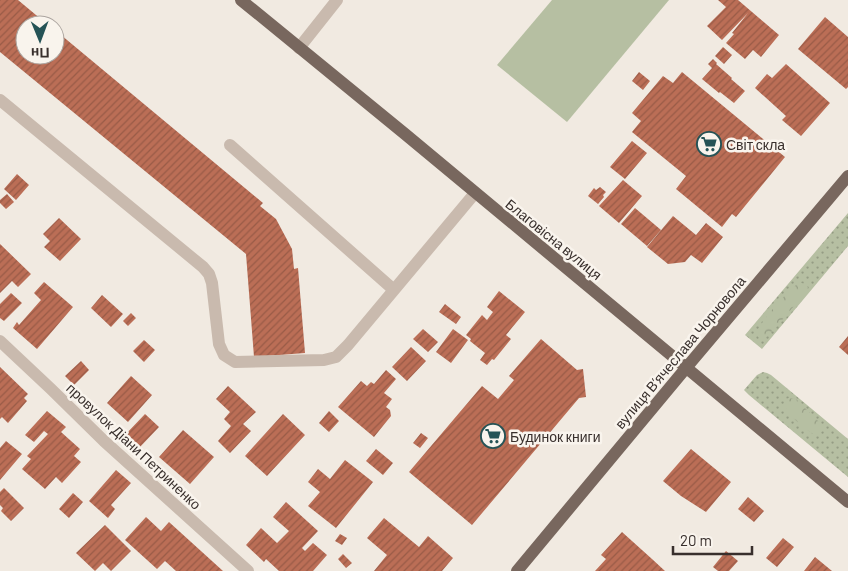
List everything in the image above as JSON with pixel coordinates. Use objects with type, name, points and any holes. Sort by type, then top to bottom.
[{"type":"main road","name":"Благовісна вулиця","points":[[241,0],[848,502]]},
{"type":"main road","name":"вулиця Вʼячеслава Чорновола","points":[[517,571],[848,176]]},
{"type":"street","points":[[299,48],[337,0]]},
{"type":"street","points":[[0,100],[209,274],[212,284],[218,344],[224,355],[236,362],[324,360],[336,357],[475,193]]},
{"type":"street","points":[[230,145],[394,290]]},
{"type":"street","name":"провулок Діани Петриненко","points":[[0,341],[104,440],[248,571]]},
{"type":"green space","points":[[552,0],[669,0],[567,122],[497,65]]},
{"type":"green space","points":[[848,213],[848,246],[762,349],[745,335]]},
{"type":"green space","points":[[802,283],[808,288],[804,294],[777,326],[761,340],[757,333],[762,323],[773,308],[797,284]]},
{"type":"green space","points":[[763,372],[771,375],[848,439],[848,477],[744,390],[757,375]]},
{"type":"green space","points":[[788,398],[796,399],[824,427],[819,434],[813,434],[791,415],[785,406],[785,401]]},
{"type":"building","points":[[0,0],[18,0],[36,15],[15,15],[15,64],[0,52]]},
{"type":"building","points":[[718,0],[738,0],[779,35],[761,57],[753,50],[745,59],[726,43],[748,13],[722,40],[707,26],[726,7]]},
{"type":"building","points":[[825,17],[848,37],[848,87],[846,89],[798,49]]},
{"type":"building","points":[[65,38],[263,203],[260,206],[276,219],[292,249],[294,269],[298,268],[305,353],[254,357],[246,254],[16,65],[65,65]]},
{"type":"building","points":[[723,47],[732,55],[724,64],[715,56]]},
{"type":"building","points":[[713,59],[745,91],[734,103],[702,79],[712,68],[708,64]]},
{"type":"building","points":[[786,64],[830,103],[801,136],[782,120],[786,116],[755,88],[767,74],[772,78]]},
{"type":"building","points":[[639,72],[650,81],[643,90],[632,81]]},
{"type":"building","name":"Світ скла","points":[[682,72],[785,157],[736,217],[732,214],[722,227],[676,189],[686,176],[632,132],[641,121],[632,113],[663,76],[673,83]]},
{"type":"building","points":[[632,141],[647,153],[625,179],[610,167]]},
{"type":"building","points":[[17,174],[29,185],[16,200],[4,189]]},
{"type":"building","points":[[623,180],[642,196],[619,223],[599,206]]},
{"type":"building","points":[[600,187],[606,192],[598,204],[588,196],[594,188],[596,190]]},
{"type":"building","points":[[7,194],[14,202],[6,209],[0,203],[0,200]]},
{"type":"building","points":[[635,208],[661,230],[647,246],[621,224]]},
{"type":"building","points":[[673,216],[696,235],[706,223],[723,237],[702,263],[691,255],[685,262],[668,264],[647,247]]},
{"type":"building","points":[[59,218],[81,239],[60,261],[44,247],[50,241],[43,234]]},
{"type":"building","points":[[0,244],[31,274],[18,287],[12,281],[0,293]]},
{"type":"building","points":[[44,282],[73,307],[37,349],[13,328],[17,322],[19,325],[41,300],[34,293]]},
{"type":"building","points":[[499,291],[525,312],[506,335],[511,339],[494,360],[492,359],[487,365],[480,360],[485,353],[470,341],[471,339],[466,335],[482,315],[487,320],[493,312],[487,307]]},
{"type":"building","points":[[11,293],[22,303],[4,321],[0,318],[0,304]]},
{"type":"building","points":[[102,295],[123,314],[111,327],[91,308]]},
{"type":"building","points":[[445,304],[461,317],[456,324],[439,312]]},
{"type":"building","points":[[131,313],[136,318],[128,326],[123,321]]},
{"type":"building","points":[[423,329],[438,342],[428,352],[413,339]]},
{"type":"building","points":[[453,329],[468,340],[451,363],[436,352]]},
{"type":"building","points":[[848,336],[848,355],[839,347]]},
{"type":"building","name":"Будинок книги","points":[[541,339],[577,370],[583,369],[586,397],[579,398],[472,525],[409,472],[482,386],[498,399],[514,380],[509,376]]},
{"type":"building","points":[[144,340],[155,350],[144,362],[133,351]]},
{"type":"building","points":[[411,347],[426,361],[407,381],[392,367]]},
{"type":"building","points":[[81,361],[89,370],[74,385],[65,376]]},
{"type":"building","points":[[0,367],[28,394],[24,398],[27,401],[8,423],[2,417],[0,419]]},
{"type":"building","points":[[386,370],[396,379],[384,393],[392,399],[386,407],[390,410],[391,416],[374,437],[338,407],[361,381],[367,386],[371,382],[374,384]]},
{"type":"building","points":[[131,376],[152,395],[128,422],[107,403]]},
{"type":"building","points":[[228,386],[256,412],[243,424],[251,431],[230,453],[218,441],[231,426],[224,419],[230,412],[216,399]]},
{"type":"building","points":[[47,411],[66,427],[61,432],[80,449],[74,456],[81,462],[62,483],[56,477],[45,489],[22,469],[31,459],[27,456],[48,434],[44,431],[34,442],[25,435]]},
{"type":"building","points":[[329,411],[339,421],[329,432],[319,423]]},
{"type":"building","points":[[145,414],[159,427],[139,448],[125,435]]},
{"type":"building","points":[[283,414],[305,435],[267,476],[245,456]]},
{"type":"building","points":[[183,430],[214,457],[190,484],[159,457]]},
{"type":"building","points":[[421,433],[428,438],[420,448],[413,443]]},
{"type":"building","points":[[6,441],[22,454],[0,480],[0,448]]},
{"type":"building","points":[[376,449],[393,463],[383,475],[366,461]]},
{"type":"building","points":[[691,449],[731,482],[706,512],[681,496],[663,481]]},
{"type":"building","points":[[345,460],[373,482],[336,528],[308,506],[320,492],[308,482],[318,469],[330,479]]},
{"type":"building","points":[[116,470],[131,483],[111,505],[115,509],[108,518],[89,501]]},
{"type":"building","points":[[4,488],[24,508],[11,521],[1,511],[3,508],[0,505],[0,492]]},
{"type":"building","points":[[73,493],[83,502],[69,518],[59,509]]},
{"type":"building","points":[[748,497],[764,511],[754,522],[738,509]]},
{"type":"building","points":[[286,502],[318,531],[302,548],[305,551],[313,543],[327,555],[313,571],[279,571],[266,559],[264,562],[246,545],[261,528],[277,543],[289,531],[273,517]]},
{"type":"building","points":[[146,517],[161,531],[169,522],[223,571],[176,571],[165,561],[157,569],[125,540]]},
{"type":"building","points":[[384,518],[419,547],[428,536],[453,558],[442,571],[374,571],[387,555],[367,538]]},
{"type":"building","points":[[105,525],[131,551],[111,571],[103,563],[95,571],[76,553]]},
{"type":"building","points":[[622,532],[665,571],[595,571],[606,559],[601,555]]},
{"type":"building","points":[[340,534],[347,538],[342,545],[335,541]]},
{"type":"building","points":[[783,538],[794,547],[777,567],[766,558]]},
{"type":"building","points":[[726,551],[738,561],[729,571],[718,571],[713,567]]},
{"type":"building","points":[[343,554],[352,563],[346,568],[338,559]]},
{"type":"building","points":[[815,557],[832,571],[804,571]]},
{"type":"place","name":"Світ скла","points":[[709,144]]},
{"type":"place","name":"Будинок книги","points":[[493,436]]}]
